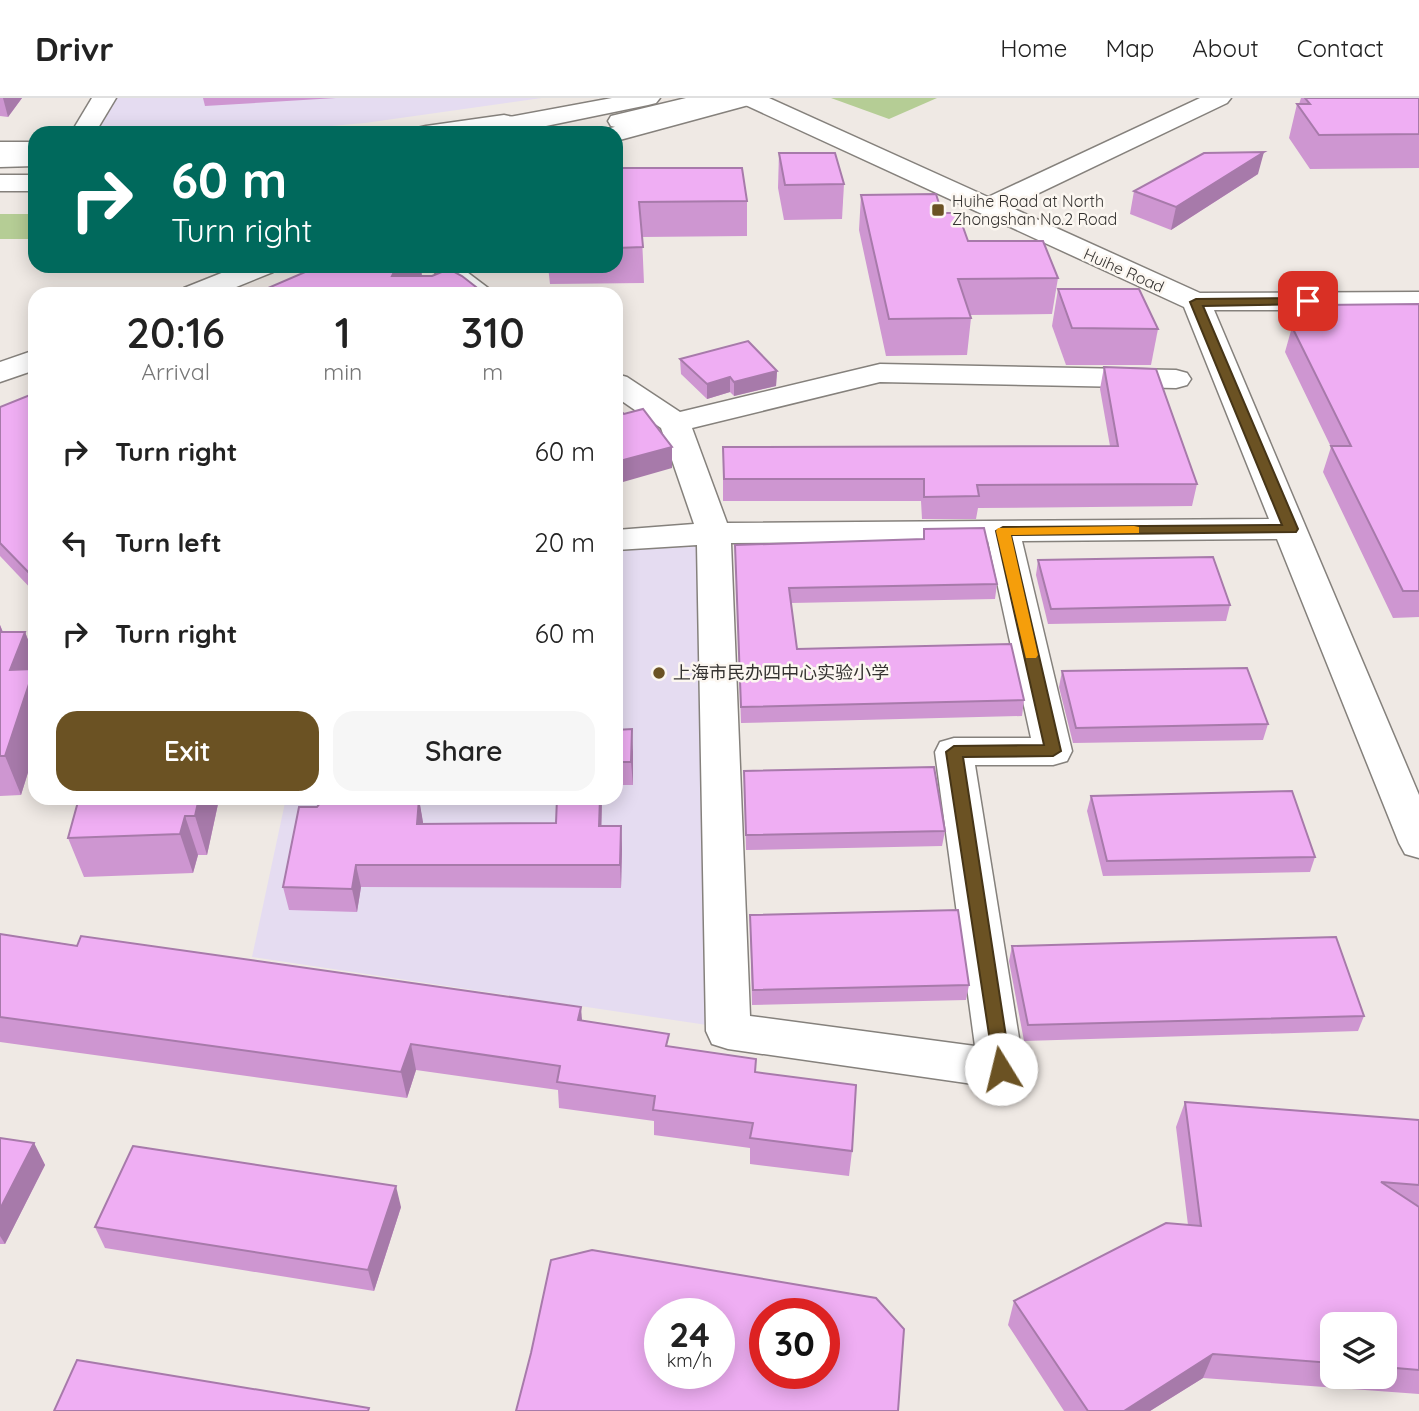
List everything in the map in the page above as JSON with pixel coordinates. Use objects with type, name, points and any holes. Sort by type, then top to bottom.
[{"type":"main road","points":[[87,126],[104,98]]},
{"type":"main road","points":[[476,126],[619,98]]},
{"type":"main road","points":[[509,126],[648,98]]},
{"type":"main road","points":[[594,126],[716,98]]},
{"type":"main road","points":[[623,134],[748,98]]},
{"type":"main road","name":"Huihe Road","points":[[748,98],[1196,302]]},
{"type":"main road","points":[[987,208],[1219,98]]},
{"type":"main road","points":[[0,149],[28,150]]},
{"type":"main road","points":[[0,159],[28,158]]},
{"type":"main road","points":[[0,173],[28,173]]},
{"type":"main road","points":[[0,183],[28,183]]},
{"type":"main road","points":[[211,287],[245,273]]},
{"type":"main road","points":[[425,287],[444,273]]},
{"type":"main road","points":[[450,273],[471,287]]},
{"type":"main road","points":[[1419,300],[1196,302],[1419,842]]},
{"type":"main road","points":[[0,373],[28,362]]},
{"type":"main road","points":[[675,423],[880,373],[1177,380]]},
{"type":"main road","points":[[623,388],[675,423],[714,533],[728,1031],[1001,1069],[954,752],[1053,751],[1003,531]]},
{"type":"main road","points":[[623,540],[714,533],[1291,529]]},
{"type":"shaded area","points":[[110,98],[542,98],[331,126],[92,126]]},
{"type":"shaded area","name":"上海市民办四中心实验小学","points":[[699,545],[707,1025],[252,957],[285,805],[623,805],[623,548]]},
{"type":"green space","points":[[831,98],[937,98],[889,119]]},
{"type":"green space","points":[[0,214],[28,214],[28,239],[0,239]]},
{"type":"building","points":[[1305,98],[1419,98],[1419,134],[1319,135],[1297,104],[1310,104]]},
{"type":"building","points":[[1264,152],[1176,207],[1134,191],[1204,153]]},
{"type":"building","points":[[779,153],[835,153],[844,184],[785,185]]},
{"type":"building","points":[[623,168],[742,168],[747,201],[639,202],[643,247],[623,248]]},
{"type":"building","points":[[936,194],[942,213],[958,213],[968,241],[1043,241],[1058,278],[958,279],[971,318],[889,319],[861,195]]},
{"type":"building","points":[[303,273],[394,273],[392,276],[432,276],[456,273],[476,287],[270,287]]},
{"type":"building","points":[[1058,289],[1139,289],[1158,329],[1072,328]]},
{"type":"building","points":[[1419,304],[1419,591],[1403,591],[1331,446],[1351,446],[1292,327],[1331,326],[1320,305]]},
{"type":"building","points":[[748,341],[777,371],[734,382],[730,377],[707,384],[680,359]]},
{"type":"building","points":[[1104,367],[1156,369],[1197,484],[977,485],[979,496],[924,497],[924,479],[724,479],[723,447],[1118,446]]},
{"type":"building","points":[[28,396],[28,572],[0,543],[0,407]]},
{"type":"building","points":[[643,409],[672,447],[623,460],[623,413]]},
{"type":"building","points":[[984,528],[997,584],[789,588],[797,649],[1011,644],[1024,700],[741,707],[735,545],[924,539],[924,529]]},
{"type":"building","points":[[1213,557],[1230,605],[1051,609],[1038,560]]},
{"type":"building","points":[[0,632],[25,632],[10,670],[28,669],[28,687],[5,756],[0,756]]},
{"type":"building","points":[[1247,668],[1268,724],[1076,728],[1062,671]]},
{"type":"building","points":[[632,729],[631,762],[623,762],[623,730]]},
{"type":"building","points":[[934,767],[945,831],[746,835],[744,771]]},
{"type":"building","points":[[1292,791],[1315,857],[1107,861],[1091,796]]},
{"type":"building","points":[[77,805],[197,805],[195,816],[185,816],[180,834],[68,838]]},
{"type":"building","points":[[419,805],[417,824],[556,823],[557,805],[600,805],[599,826],[621,826],[620,865],[356,865],[352,889],[283,887],[299,807]]},
{"type":"building","points":[[958,910],[969,985],[753,990],[750,915]]},
{"type":"building","points":[[0,934],[77,946],[81,936],[581,1007],[578,1020],[669,1034],[666,1046],[756,1059],[755,1072],[856,1085],[852,1151],[750,1138],[753,1123],[653,1110],[655,1096],[557,1082],[560,1066],[411,1044],[401,1072],[0,1017]]},
{"type":"building","points":[[1336,937],[1364,1016],[1028,1025],[1012,946]]},
{"type":"building","points":[[1185,1102],[1419,1120],[1419,1185],[1381,1182],[1419,1207],[1419,1370],[1397,1368],[1397,1312],[1320,1312],[1320,1362],[1213,1354],[1124,1411],[1088,1411],[1014,1301],[1166,1223],[1201,1226]]},
{"type":"building","points":[[0,1138],[34,1143],[0,1209]]},
{"type":"building","points":[[133,1146],[396,1186],[368,1270],[95,1227]]},
{"type":"building","points":[[592,1250],[876,1298],[904,1329],[898,1411],[516,1411],[551,1260]]},
{"type":"building","points":[[77,1360],[369,1408],[368,1411],[54,1411]]},
{"type":"slow traffic","points":[[1031,655],[1003,531],[1134,530]]},
{"type":"place","name":"Huihe Road at North Zhongshan No.2 Road","points":[[938,210]]},
{"type":"place","name":"上海市民办四中心实验小学","points":[[659,673]]},
{"type":"route","points":[[1001,1069],[954,752],[1053,751],[1003,531],[1291,529],[1196,302],[1308,301]]}]
